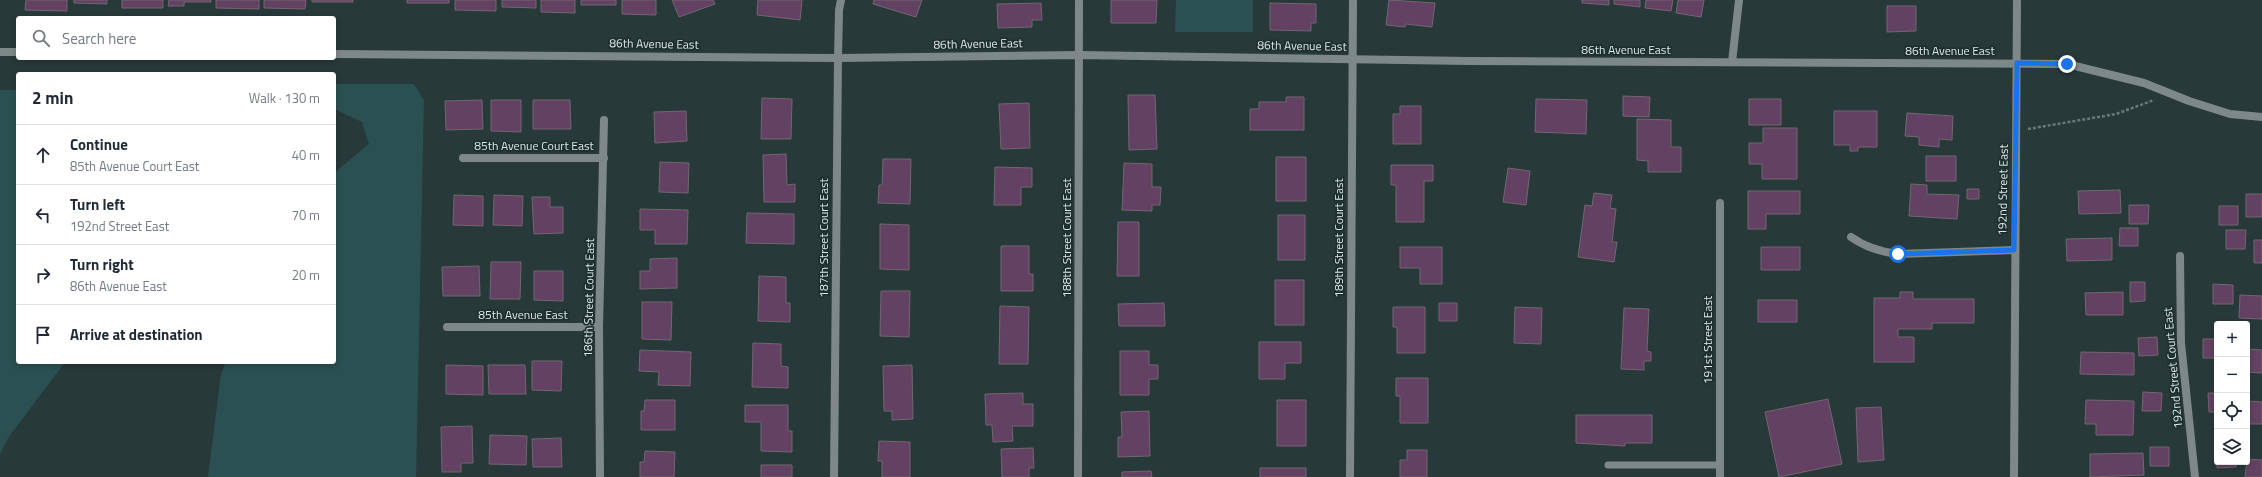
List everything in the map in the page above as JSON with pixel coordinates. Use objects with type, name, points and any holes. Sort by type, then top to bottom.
[{"type":"street","name":"187th Street Court East","points":[[834,477],[838,58],[839,10],[841,0]]},
{"type":"street","name":"188th Street Court East","points":[[1078,0],[1078,477]]},
{"type":"street","name":"189th Street Court East","points":[[1350,477],[1351,58],[1353,0]]},
{"type":"street","points":[[1732,62],[1739,0]]},
{"type":"street","name":"192nd Street East","points":[[2014,477],[2014,250],[2017,0]]},
{"type":"street","points":[[0,52],[16,52]]},
{"type":"street","name":"86th Avenue East","points":[[336,54],[838,58],[1079,54],[1732,62],[2067,64],[2129,79],[2230,114],[2262,118]]},
{"type":"street","name":"186th Street Court East","points":[[600,477],[599,327],[604,120]]},
{"type":"street","name":"85th Avenue Court East","points":[[463,158],[604,158]]},
{"type":"street","name":"191st Street East","points":[[1720,203],[1720,477]]},
{"type":"street","points":[[1851,237],[1860,244],[1886,253],[1898,254],[2014,250]]},
{"type":"street","name":"192nd Street Court East","points":[[2180,256],[2181,343],[2195,477]]},
{"type":"street","name":"85th Avenue East","points":[[447,327],[599,327]]},
{"type":"lane","points":[[1608,465],[1720,465]]},
{"type":"path","points":[[2016,132],[2050,124],[2116,114],[2171,94]]},
{"type":"shaded area","points":[[1176,0],[1253,0],[1253,32],[1175,32]]},
{"type":"shaded area","points":[[336,84],[414,84],[424,100],[416,477],[208,477],[221,374],[225,364],[336,364],[336,171],[369,144],[362,122],[336,110]]},
{"type":"shaded area","points":[[0,90],[16,90],[16,364],[64,364],[8,438],[0,454]]},
{"type":"building","points":[[26,0],[67,0],[67,11],[25,10]]},
{"type":"building","points":[[74,0],[107,0],[107,4],[74,3]]},
{"type":"building","points":[[122,0],[163,0],[163,8],[122,8]]},
{"type":"building","points":[[169,0],[211,0],[211,2],[184,2],[184,6],[168,6]]},
{"type":"building","points":[[216,0],[259,0],[259,9],[216,8]]},
{"type":"building","points":[[264,0],[306,0],[305,9],[264,8]]},
{"type":"building","points":[[312,0],[353,0],[353,2],[312,2]]},
{"type":"building","points":[[407,0],[449,0],[449,3],[407,3]]},
{"type":"building","points":[[455,0],[496,0],[496,11],[455,10]]},
{"type":"building","points":[[502,0],[536,0],[536,8],[502,7]]},
{"type":"building","points":[[541,0],[575,0],[575,13],[541,12]]},
{"type":"building","points":[[581,0],[616,0],[616,5],[581,5]]},
{"type":"building","points":[[622,0],[656,0],[656,15],[622,14]]},
{"type":"building","points":[[672,0],[713,0],[715,4],[679,17]]},
{"type":"building","points":[[758,0],[802,0],[800,20],[757,15]]},
{"type":"building","points":[[874,0],[922,0],[916,17],[873,4]]},
{"type":"building","points":[[1111,0],[1157,0],[1156,23],[1111,23]]},
{"type":"building","points":[[1389,0],[1435,3],[1432,27],[1406,24],[1405,27],[1386,25]]},
{"type":"building","points":[[1582,0],[1609,0],[1609,5],[1582,3]]},
{"type":"building","points":[[1614,0],[1640,0],[1640,7],[1614,4]]},
{"type":"building","points":[[1646,0],[1673,0],[1671,11],[1645,8]]},
{"type":"building","points":[[1678,0],[1704,0],[1701,17],[1676,13]]},
{"type":"building","points":[[1041,3],[1042,20],[1032,20],[1032,27],[998,28],[997,4]]},
{"type":"building","points":[[1270,3],[1316,4],[1316,23],[1311,23],[1311,31],[1270,30]]},
{"type":"building","points":[[1887,6],[1916,6],[1916,31],[1887,32]]},
{"type":"building","points":[[1128,95],[1155,95],[1157,149],[1129,150]]},
{"type":"building","points":[[1623,96],[1650,97],[1649,117],[1623,116]]},
{"type":"building","points":[[1286,97],[1304,97],[1304,130],[1250,130],[1250,109],[1259,109],[1259,102],[1286,102]]},
{"type":"building","points":[[762,98],[792,99],[791,139],[761,139]]},
{"type":"building","points":[[1536,99],[1587,100],[1586,134],[1535,132]]},
{"type":"building","points":[[1749,99],[1781,99],[1781,125],[1749,125]]},
{"type":"building","points":[[482,100],[483,129],[446,130],[445,101]]},
{"type":"building","points":[[491,100],[521,100],[521,132],[491,131]]},
{"type":"building","points":[[533,100],[570,100],[571,129],[533,129]]},
{"type":"building","points":[[1029,103],[1030,148],[1001,149],[999,104]]},
{"type":"building","points":[[1400,106],[1421,106],[1421,144],[1393,144],[1393,114],[1400,114]]},
{"type":"building","points":[[686,111],[687,141],[655,143],[654,112]]},
{"type":"building","points":[[1834,111],[1877,111],[1877,147],[1858,147],[1858,151],[1850,151],[1850,145],[1834,145]]},
{"type":"building","points":[[1907,113],[1953,116],[1952,140],[1939,139],[1939,147],[1919,145],[1919,137],[1905,136]]},
{"type":"building","points":[[1637,119],[1671,120],[1671,147],[1681,147],[1681,172],[1648,172],[1648,161],[1637,160]]},
{"type":"building","points":[[1763,128],[1797,128],[1797,179],[1762,179],[1762,164],[1749,164],[1749,143],[1763,143]]},
{"type":"building","points":[[786,154],[787,185],[795,184],[795,202],[764,202],[763,155]]},
{"type":"building","points":[[1926,156],[1956,156],[1956,181],[1926,181]]},
{"type":"building","points":[[1276,157],[1306,157],[1306,201],[1276,201]]},
{"type":"building","points":[[883,159],[911,159],[910,204],[878,203],[879,185],[882,185]]},
{"type":"building","points":[[660,162],[689,163],[688,193],[659,192]]},
{"type":"building","points":[[1124,163],[1152,164],[1152,187],[1161,187],[1160,205],[1152,205],[1152,211],[1122,210]]},
{"type":"building","points":[[1391,165],[1433,165],[1433,181],[1424,181],[1424,222],[1396,222],[1396,185],[1391,185]]},
{"type":"building","points":[[995,167],[1032,168],[1032,187],[1021,187],[1021,205],[994,205]]},
{"type":"building","points":[[1508,168],[1530,171],[1526,205],[1503,202]]},
{"type":"building","points":[[1911,184],[1927,185],[1927,194],[1959,195],[1957,219],[1909,216]]},
{"type":"building","points":[[1967,189],[1979,189],[1979,199],[1967,199]]},
{"type":"building","points":[[2120,190],[2121,213],[2079,214],[2078,191]]},
{"type":"building","points":[[1748,191],[1800,191],[1800,214],[1766,214],[1766,229],[1748,229]]},
{"type":"building","points":[[1594,193],[1612,195],[1610,208],[1616,209],[1612,242],[1617,242],[1614,262],[1578,257],[1585,205],[1592,206]]},
{"type":"building","points":[[2246,194],[2262,194],[2262,217],[2246,217]]},
{"type":"building","points":[[454,195],[483,196],[483,226],[453,225]]},
{"type":"building","points":[[494,195],[523,196],[522,226],[493,225]]},
{"type":"building","points":[[532,197],[550,197],[550,207],[563,207],[563,233],[534,234]]},
{"type":"building","points":[[2129,205],[2149,205],[2148,224],[2129,224]]},
{"type":"building","points":[[2219,206],[2238,206],[2238,225],[2219,225]]},
{"type":"building","points":[[640,209],[688,210],[687,244],[655,244],[655,230],[640,230]]},
{"type":"building","points":[[747,213],[794,214],[794,244],[746,243]]},
{"type":"building","points":[[1278,215],[1305,215],[1305,260],[1278,260]]},
{"type":"building","points":[[1118,222],[1139,222],[1139,276],[1117,276]]},
{"type":"building","points":[[880,224],[909,225],[909,270],[880,269]]},
{"type":"building","points":[[2120,228],[2138,228],[2138,246],[2119,246]]},
{"type":"building","points":[[2226,230],[2246,230],[2245,249],[2226,249]]},
{"type":"building","points":[[2112,238],[2112,260],[2067,261],[2066,239]]},
{"type":"building","points":[[2254,240],[2262,240],[2262,263],[2254,263]]},
{"type":"building","points":[[1001,246],[1029,246],[1029,274],[1033,274],[1033,291],[1001,291]]},
{"type":"building","points":[[1400,247],[1442,247],[1442,284],[1420,284],[1420,268],[1400,268]]},
{"type":"building","points":[[1761,247],[1800,247],[1800,270],[1761,270]]},
{"type":"building","points":[[677,258],[677,288],[640,289],[640,271],[650,271],[650,259]]},
{"type":"building","points":[[491,262],[521,262],[520,299],[490,299]]},
{"type":"building","points":[[479,266],[480,296],[443,296],[442,267]]},
{"type":"building","points":[[534,271],[563,271],[563,301],[534,300]]},
{"type":"building","points":[[759,276],[786,277],[786,303],[790,303],[790,322],[758,321]]},
{"type":"building","points":[[1275,280],[1304,280],[1304,325],[1275,325]]},
{"type":"building","points":[[2130,282],[2145,282],[2145,301],[2130,302]]},
{"type":"building","points":[[2213,284],[2233,285],[2233,304],[2213,304]]},
{"type":"building","points":[[881,291],[910,291],[909,337],[880,336]]},
{"type":"building","points":[[1900,292],[1913,292],[1913,299],[1974,299],[1974,323],[1932,323],[1932,329],[1898,329],[1898,337],[1914,337],[1914,362],[1874,362],[1874,298],[1900,298]]},
{"type":"building","points":[[2123,292],[2123,315],[2086,315],[2085,293]]},
{"type":"building","points":[[2240,295],[2262,296],[2262,319],[2239,318]]},
{"type":"building","points":[[1758,300],[1797,300],[1797,322],[1758,322]]},
{"type":"building","points":[[642,302],[672,302],[671,340],[642,339]]},
{"type":"building","points":[[1164,303],[1165,326],[1119,326],[1118,304]]},
{"type":"building","points":[[1439,303],[1457,303],[1457,321],[1439,321]]},
{"type":"building","points":[[1000,306],[1029,307],[1028,364],[999,364]]},
{"type":"building","points":[[1393,307],[1425,307],[1425,353],[1397,353],[1397,327],[1393,327]]},
{"type":"building","points":[[1515,307],[1542,308],[1541,344],[1514,343]]},
{"type":"building","points":[[1624,308],[1649,309],[1647,351],[1651,352],[1651,361],[1644,361],[1644,370],[1621,369]]},
{"type":"building","points":[[2157,337],[2158,355],[2139,356],[2138,338]]},
{"type":"building","points":[[2203,339],[2214,339],[2214,358],[2203,358]]},
{"type":"building","points":[[1259,342],[1301,342],[1301,363],[1285,363],[1285,379],[1259,379]]},
{"type":"building","points":[[753,343],[781,344],[781,366],[788,367],[788,388],[752,387]]},
{"type":"building","points":[[2250,349],[2262,350],[2262,373],[2250,372]]},
{"type":"building","points":[[640,350],[691,352],[690,386],[658,385],[659,372],[639,371]]},
{"type":"building","points":[[1120,351],[1149,351],[1149,365],[1158,365],[1158,379],[1149,379],[1149,395],[1120,395]]},
{"type":"building","points":[[2081,352],[2134,353],[2134,375],[2080,374]]},
{"type":"building","points":[[532,361],[562,361],[561,391],[532,390]]},
{"type":"building","points":[[446,365],[483,366],[483,395],[446,394]]},
{"type":"building","points":[[488,365],[525,365],[526,394],[489,394]]},
{"type":"building","points":[[912,365],[913,419],[892,420],[892,411],[884,411],[883,366]]},
{"type":"building","points":[[1396,378],[1428,378],[1428,423],[1400,423],[1400,396],[1396,396]]},
{"type":"building","points":[[2143,392],[2162,393],[2161,411],[2142,411]]},
{"type":"building","points":[[1023,393],[1023,404],[1033,404],[1033,426],[1012,426],[1013,441],[993,442],[992,425],[986,425],[985,394]]},
{"type":"building","points":[[2208,393],[2214,393],[2214,412],[2209,412]]},
{"type":"building","points":[[1828,399],[1842,464],[1779,477],[1765,412]]},
{"type":"building","points":[[645,400],[675,400],[675,430],[641,430],[641,411],[644,411]]},
{"type":"building","points":[[1277,400],[1306,400],[1306,446],[1277,446]]},
{"type":"building","points":[[2086,400],[2134,401],[2133,435],[2096,435],[2096,424],[2085,424]]},
{"type":"building","points":[[2250,401],[2262,402],[2262,424],[2250,424]]},
{"type":"building","points":[[745,405],[788,405],[788,431],[792,431],[792,452],[761,451],[761,422],[745,422]]},
{"type":"building","points":[[1881,407],[1884,460],[1858,462],[1856,408]]},
{"type":"building","points":[[1149,411],[1150,456],[1118,457],[1118,437],[1122,437],[1121,412]]},
{"type":"building","points":[[1576,415],[1652,415],[1652,443],[1625,443],[1625,446],[1576,443]]},
{"type":"building","points":[[472,426],[473,463],[461,463],[461,472],[442,472],[441,427]]},
{"type":"building","points":[[490,435],[527,436],[526,465],[489,464]]},
{"type":"building","points":[[561,438],[562,467],[533,467],[532,439]]},
{"type":"building","points":[[879,441],[910,442],[910,477],[882,477],[882,461],[878,461]]},
{"type":"building","points":[[2150,447],[2169,447],[2169,466],[2150,466]]},
{"type":"building","points":[[1033,448],[1034,468],[1029,468],[1029,477],[1002,477],[1001,449]]},
{"type":"building","points":[[1407,450],[1427,450],[1427,477],[1400,477],[1400,460],[1407,460]]},
{"type":"building","points":[[645,451],[675,452],[674,477],[640,477],[640,462],[644,462]]},
{"type":"building","points":[[2143,453],[2144,475],[2090,477],[2090,454]]},
{"type":"building","points":[[2250,459],[2262,460],[2262,477],[2245,477],[2246,465],[2250,465]]},
{"type":"building","points":[[761,465],[792,465],[792,477],[761,477]]},
{"type":"building","points":[[2217,465],[2236,465],[2236,467],[2217,468]]},
{"type":"building","points":[[1260,468],[1306,468],[1306,477],[1260,477]]},
{"type":"building","points":[[1151,471],[1152,477],[1122,477],[1122,472]]},
{"type":"route","points":[[1898,254],[1932,255],[1987,250],[2014,250],[2017,63],[2067,64]]}]
